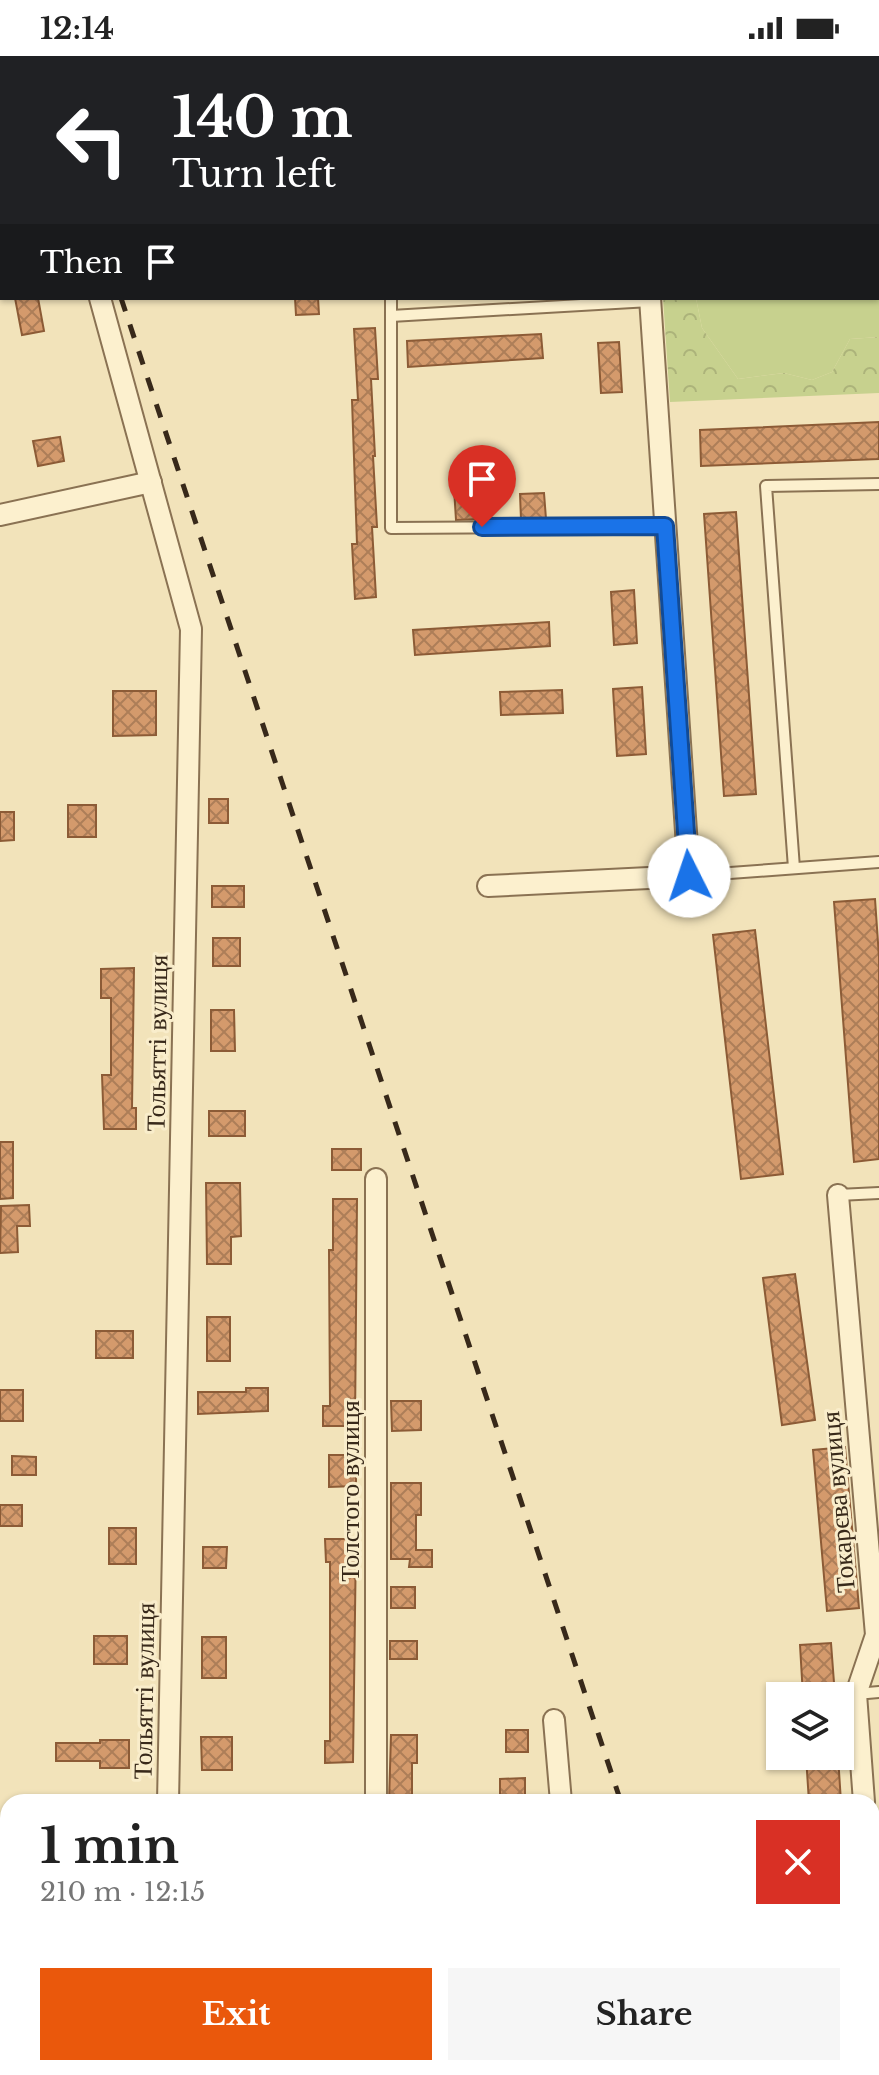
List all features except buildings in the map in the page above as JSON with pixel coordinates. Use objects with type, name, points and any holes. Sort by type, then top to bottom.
[{"type":"street","name":"Тольятті вулиця","points":[[101,300],[191,629],[168,1794]]},
{"type":"street","points":[[488,886],[689,876],[650,300]]},
{"type":"street","points":[[0,515],[151,482]]},
{"type":"street","name":"Толстого вулиця","points":[[376,1179],[376,1794]]},
{"type":"street","name":"Токарєва вулиця","points":[[838,1195],[876,1635],[856,1694],[863,1794]]},
{"type":"street","points":[[554,1720],[560,1794]]},
{"type":"lane","points":[[391,300],[391,528],[665,526]]},
{"type":"lane","points":[[391,316],[650,300]]},
{"type":"lane","points":[[794,868],[766,486],[879,484]]},
{"type":"lane","points":[[689,876],[879,862]]},
{"type":"lane","points":[[838,1195],[879,1193]]},
{"type":"lane","points":[[856,1694],[879,1692]]},
{"type":"green space","points":[[663,300],[696,300],[702,328],[738,379],[784,373],[812,380],[832,372],[850,339],[879,337],[879,393],[670,402]]},
{"type":"green space","points":[[696,300],[879,300],[879,337],[850,339],[832,372],[812,380],[784,373],[738,379],[702,328]]},
{"type":"railway","points":[[122,300],[618,1794]]},
{"type":"route","points":[[482,527],[665,526],[689,876]]}]
